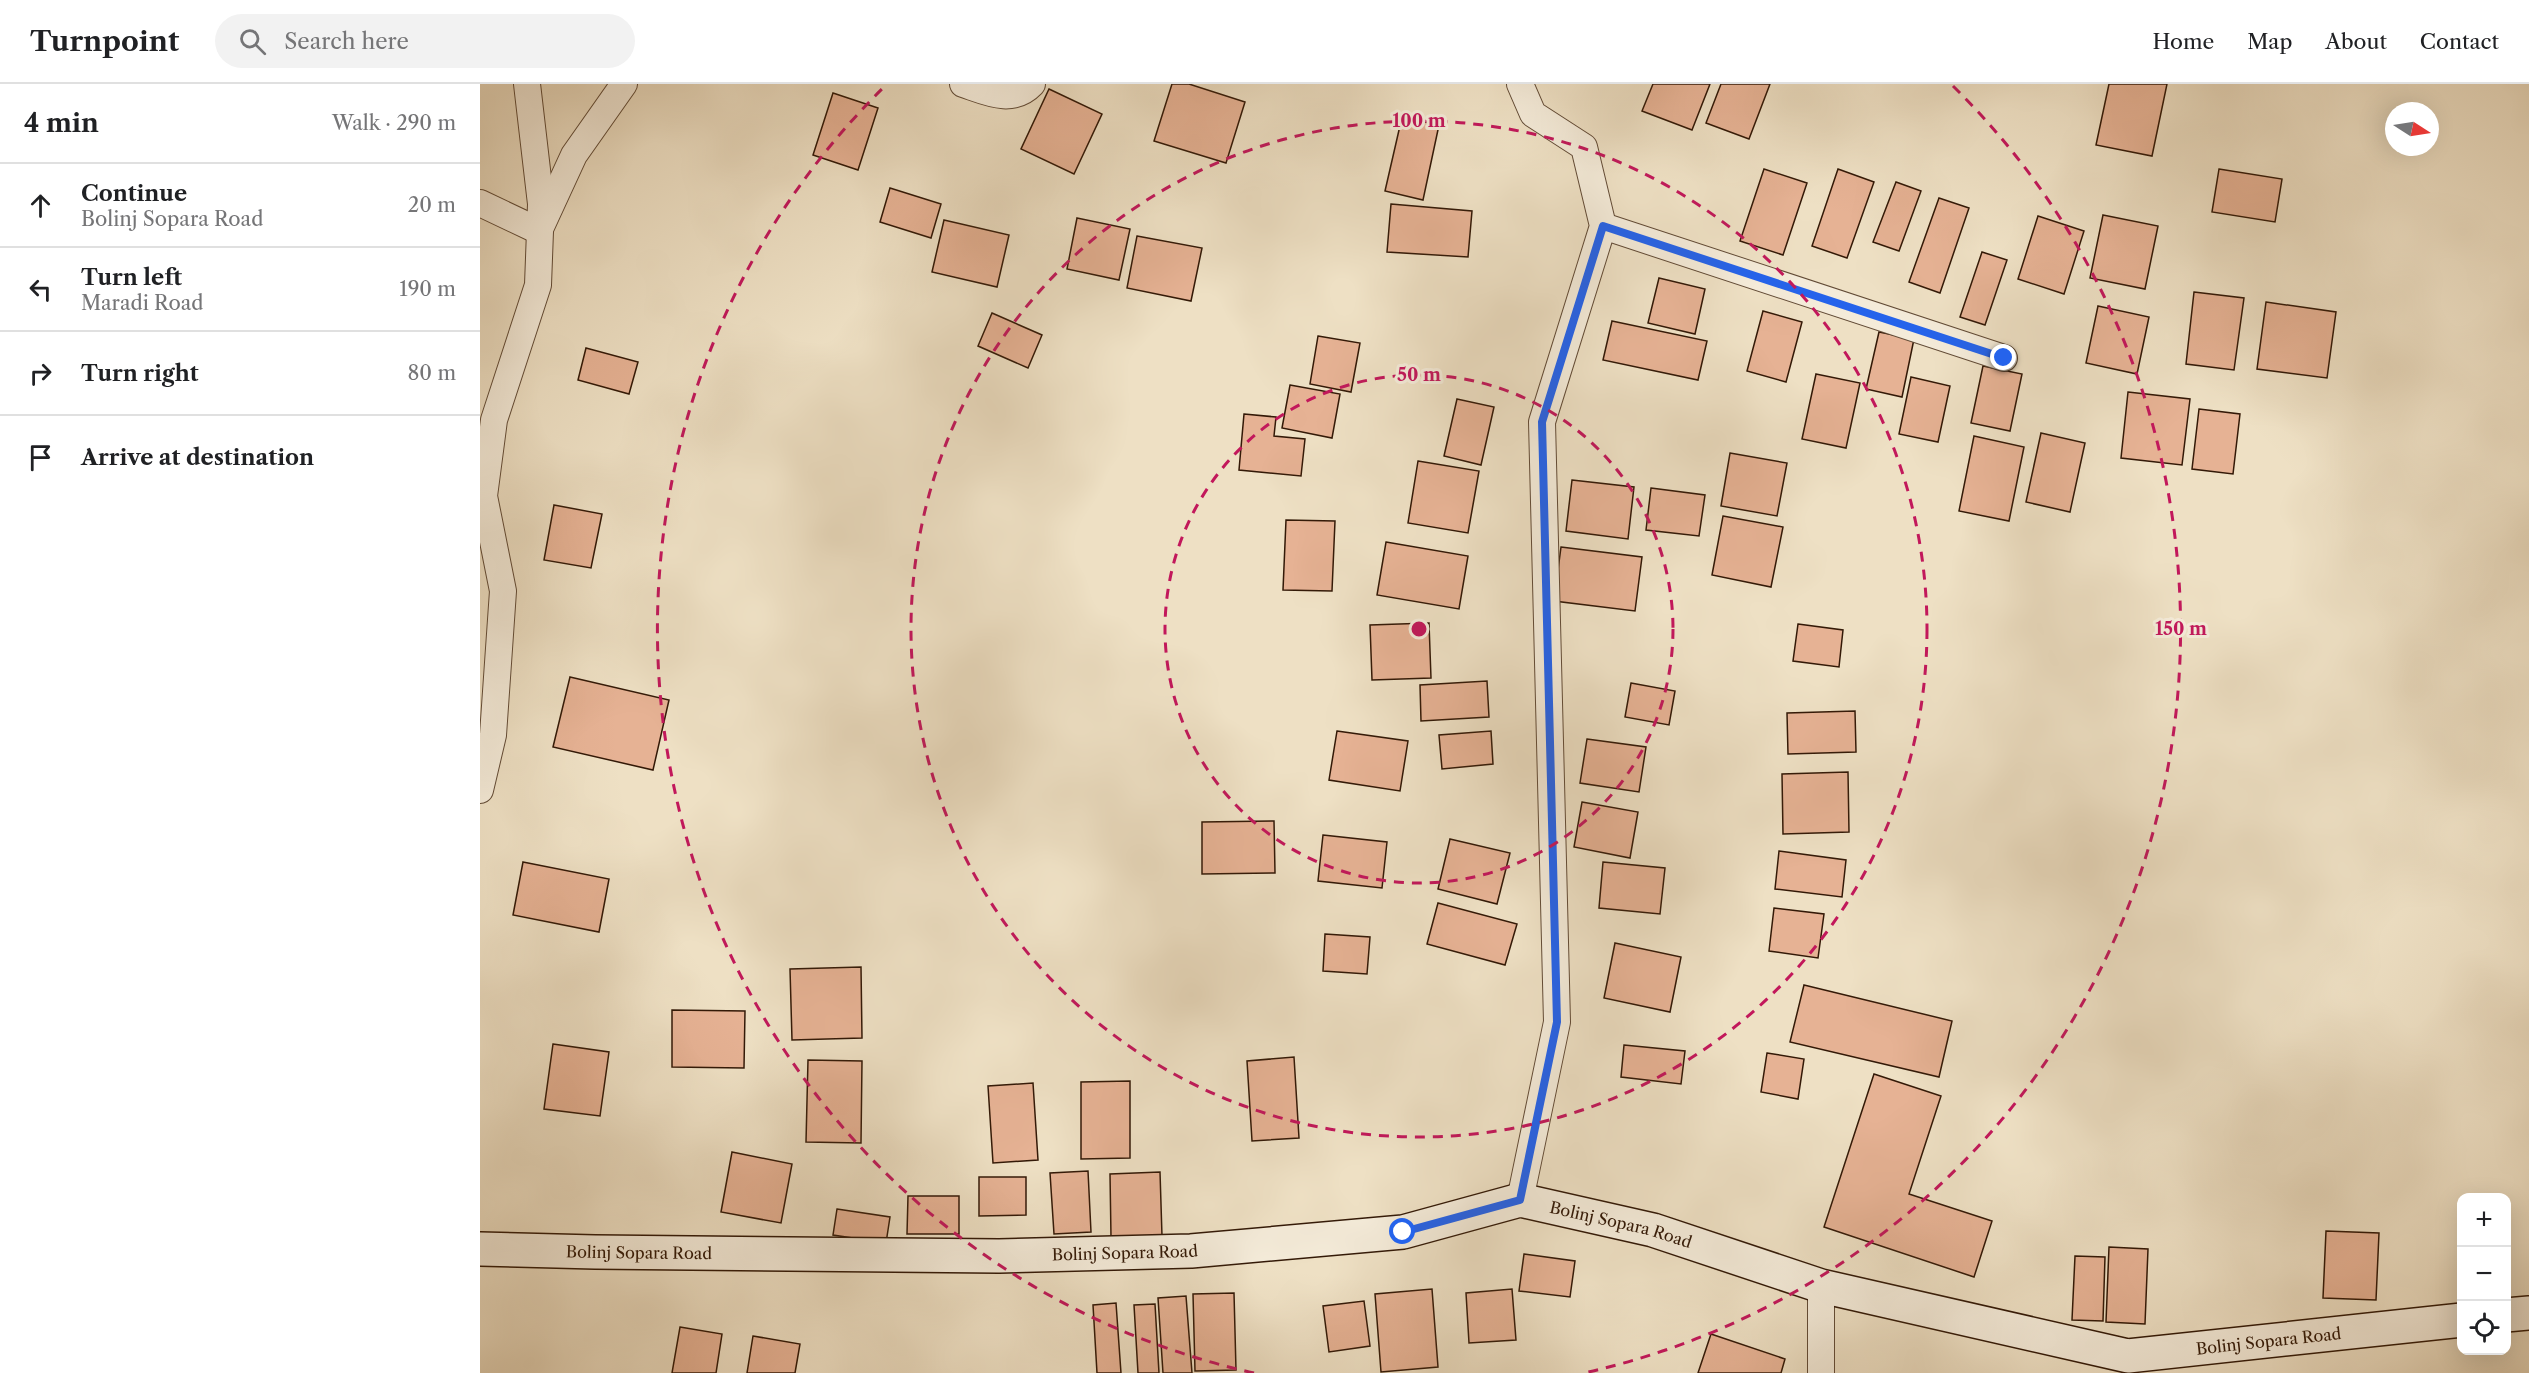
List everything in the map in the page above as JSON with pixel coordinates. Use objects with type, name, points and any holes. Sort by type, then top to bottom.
[{"type":"main road","name":"Bolinj Sopara Road","points":[[480,1249],[999,1256],[1191,1251],[1403,1232],[1520,1200],[1653,1230],[1821,1286],[2127,1356],[2457,1321]]},
{"type":"main road","points":[[2511,1315],[2529,1313]]},
{"type":"street","points":[[480,789],[493,735],[503,591],[484,496],[494,420],[538,285],[541,204],[526,84]]},
{"type":"street","points":[[540,231],[574,155],[624,84]]},
{"type":"street","points":[[963,84],[1005,97],[1026,90],[1032,84]]},
{"type":"street","points":[[1520,84],[1533,114],[1584,147],[1603,226],[1542,422],[1557,1022],[1520,1200]]},
{"type":"street","points":[[480,202],[540,231]]},
{"type":"street","points":[[1603,226],[2004,358]]},
{"type":"street","points":[[1821,1286],[1821,1373]]},
{"type":"building","points":[[1172,84],[1189,84],[1245,102],[1226,163],[1154,141]]},
{"type":"building","points":[[1653,84],[1710,84],[1692,130],[1642,111]]},
{"type":"building","points":[[1721,84],[1770,84],[1749,139],[1706,123]]},
{"type":"building","points":[[2109,84],[2167,84],[2152,156],[2096,145]]},
{"type":"building","points":[[1049,89],[1102,114],[1074,174],[1021,149]]},
{"type":"building","points":[[833,93],[878,108],[858,170],[813,155]]},
{"type":"building","points":[[1402,117],[1439,125],[1423,200],[1385,191]]},
{"type":"building","points":[[1764,169],[1807,183],[1783,255],[1740,241]]},
{"type":"building","points":[[1838,169],[1874,182],[1847,258],[1812,246]]},
{"type":"building","points":[[2219,169],[2282,179],[2275,222],[2212,212]]},
{"type":"building","points":[[1896,182],[1921,191],[1899,251],[1873,242]]},
{"type":"building","points":[[890,188],[941,204],[931,238],[880,222]]},
{"type":"building","points":[[1939,198],[1969,208],[1940,293],[1909,282]]},
{"type":"building","points":[[1391,204],[1472,211],[1468,257],[1387,252]]},
{"type":"building","points":[[2103,215],[2158,226],[2145,289],[2090,278]]},
{"type":"building","points":[[2038,216],[2084,231],[2064,294],[2018,279]]},
{"type":"building","points":[[1077,218],[1130,229],[1119,280],[1067,269]]},
{"type":"building","points":[[944,220],[1009,235],[997,287],[932,272]]},
{"type":"building","points":[[1137,236],[1202,248],[1191,301],[1127,288]]},
{"type":"building","points":[[1982,252],[2007,260],[1985,325],[1960,317]]},
{"type":"building","points":[[1659,278],[1705,289],[1695,334],[1648,323]]},
{"type":"building","points":[[2194,292],[2244,298],[2234,370],[2186,364]]},
{"type":"building","points":[[2266,302],[2336,312],[2327,378],[2257,369]]},
{"type":"building","points":[[2098,306],[2149,317],[2137,374],[2086,363]]},
{"type":"building","points":[[1763,311],[1802,322],[1786,382],[1747,371]]},
{"type":"building","points":[[992,313],[1042,335],[1028,368],[978,346]]},
{"type":"building","points":[[1612,321],[1707,341],[1698,380],[1603,360]]},
{"type":"building","points":[[1879,332],[1914,339],[1902,397],[1866,389]]},
{"type":"building","points":[[1318,336],[1360,343],[1351,392],[1310,384]]},
{"type":"building","points":[[586,348],[638,362],[629,394],[578,380]]},
{"type":"building","points":[[1983,366],[2022,374],[2010,431],[1971,423]]},
{"type":"building","points":[[1816,374],[1860,383],[1846,448],[1802,439]]},
{"type":"building","points":[[1911,377],[1950,386],[1938,442],[1899,434]]},
{"type":"building","points":[[1290,385],[1340,394],[1332,438],[1282,428]]},
{"type":"building","points":[[2128,392],[2190,399],[2182,465],[2121,458]]},
{"type":"building","points":[[1457,399],[1494,407],[1481,465],[1444,456]]},
{"type":"building","points":[[2199,409],[2240,414],[2233,474],[2192,469]]},
{"type":"building","points":[[1244,414],[1276,417],[1274,436],[1305,439],[1301,476],[1239,470]]},
{"type":"building","points":[[2041,433],[2085,443],[2070,512],[2026,502]]},
{"type":"building","points":[[1974,436],[2024,447],[2009,521],[1959,511]]},
{"type":"building","points":[[1730,453],[1787,463],[1777,516],[1721,506]]},
{"type":"building","points":[[1418,461],[1479,471],[1468,533],[1408,523]]},
{"type":"building","points":[[1572,480],[1634,487],[1628,539],[1566,531]]},
{"type":"building","points":[[1651,488],[1705,495],[1699,536],[1646,530]]},
{"type":"building","points":[[554,505],[602,514],[591,568],[544,560]]},
{"type":"building","points":[[1723,516],[1783,527],[1771,587],[1712,575]]},
{"type":"building","points":[[1286,520],[1335,521],[1332,591],[1283,590]]},
{"type":"building","points":[[1386,542],[1468,556],[1459,609],[1377,595]]},
{"type":"building","points":[[1561,547],[1642,557],[1635,611],[1554,601]]},
{"type":"building","points":[[1429,623],[1431,678],[1372,680],[1370,625]]},
{"type":"building","points":[[1798,624],[1843,630],[1839,667],[1793,661]]},
{"type":"building","points":[[570,677],[669,700],[653,770],[553,747]]},
{"type":"building","points":[[1487,681],[1489,717],[1421,721],[1420,685]]},
{"type":"building","points":[[1631,683],[1675,691],[1669,725],[1625,717]]},
{"type":"building","points":[[1855,711],[1856,752],[1788,754],[1787,713]]},
{"type":"building","points":[[1337,731],[1408,741],[1400,791],[1329,780]]},
{"type":"building","points":[[1491,731],[1493,764],[1442,769],[1439,735]]},
{"type":"building","points":[[1587,739],[1646,747],[1639,792],[1580,783]]},
{"type":"building","points":[[1848,772],[1849,832],[1783,834],[1782,774]]},
{"type":"building","points":[[1582,802],[1638,812],[1630,858],[1574,847]]},
{"type":"building","points":[[1274,821],[1275,873],[1202,874],[1202,822]]},
{"type":"building","points":[[1323,835],[1387,842],[1382,888],[1318,881]]},
{"type":"building","points":[[1450,839],[1510,853],[1497,904],[1438,889]]},
{"type":"building","points":[[1779,851],[1846,860],[1842,897],[1775,889]]},
{"type":"building","points":[[523,862],[609,879],[599,932],[513,915]]},
{"type":"building","points":[[1603,862],[1665,868],[1660,914],[1599,908]]},
{"type":"building","points":[[1438,903],[1517,924],[1505,965],[1427,944]]},
{"type":"building","points":[[1774,908],[1824,914],[1818,958],[1769,951]]},
{"type":"building","points":[[1325,934],[1370,937],[1367,974],[1323,971]]},
{"type":"building","points":[[1615,943],[1681,957],[1670,1012],[1604,998]]},
{"type":"building","points":[[861,967],[862,1038],[792,1040],[790,969]]},
{"type":"building","points":[[1804,985],[1952,1021],[1939,1077],[1790,1042]]},
{"type":"building","points":[[672,1010],[745,1011],[744,1068],[672,1067]]},
{"type":"building","points":[[553,1044],[609,1052],[600,1116],[544,1109]]},
{"type":"building","points":[[1624,1045],[1685,1051],[1681,1084],[1621,1077]]},
{"type":"building","points":[[1767,1053],[1804,1059],[1798,1099],[1761,1092]]},
{"type":"building","points":[[1294,1057],[1299,1138],[1252,1141],[1247,1061]]},
{"type":"building","points":[[808,1060],[862,1061],[861,1143],[806,1142]]},
{"type":"building","points":[[1874,1074],[1941,1096],[1909,1194],[1992,1221],[1974,1277],[1824,1227]]},
{"type":"building","points":[[1130,1081],[1130,1158],[1081,1159],[1081,1082]]},
{"type":"building","points":[[1033,1083],[1038,1160],[993,1163],[988,1086]]},
{"type":"building","points":[[732,1152],[792,1164],[781,1223],[721,1212]]},
{"type":"building","points":[[1088,1171],[1091,1232],[1054,1234],[1050,1173]]},
{"type":"building","points":[[1160,1172],[1162,1236],[1111,1237],[1110,1174]]},
{"type":"building","points":[[979,1177],[1026,1177],[1026,1215],[979,1216]]},
{"type":"building","points":[[908,1196],[959,1196],[959,1234],[907,1234]]},
{"type":"building","points":[[837,1209],[890,1217],[886,1243],[833,1235]]},
{"type":"building","points":[[2326,1231],[2379,1233],[2376,1300],[2323,1298]]},
{"type":"building","points":[[2109,1247],[2148,1249],[2145,1324],[2106,1322]]},
{"type":"building","points":[[1524,1254],[1575,1261],[1570,1297],[1519,1291]]},
{"type":"building","points":[[2075,1256],[2105,1257],[2103,1321],[2072,1320]]},
{"type":"building","points":[[1432,1289],[1438,1367],[1381,1372],[1375,1294]]},
{"type":"building","points":[[1512,1289],[1516,1340],[1469,1343],[1466,1293]]},
{"type":"building","points":[[1234,1293],[1236,1370],[1195,1371],[1193,1294]]},
{"type":"building","points":[[1186,1296],[1192,1373],[1163,1373],[1158,1298]]},
{"type":"building","points":[[1364,1301],[1370,1346],[1329,1352],[1323,1306]]},
{"type":"building","points":[[1116,1303],[1121,1373],[1097,1373],[1093,1305]]},
{"type":"building","points":[[1155,1304],[1159,1373],[1138,1373],[1134,1305]]},
{"type":"building","points":[[680,1327],[722,1334],[716,1373],[672,1373]]},
{"type":"building","points":[[1711,1334],[1785,1359],[1781,1373],[1698,1373]]},
{"type":"building","points":[[753,1336],[800,1344],[795,1373],[747,1373]]},
{"type":"route","points":[[1403,1232],[1520,1200],[1557,1022],[1542,422],[1603,226],[2004,358]]}]
